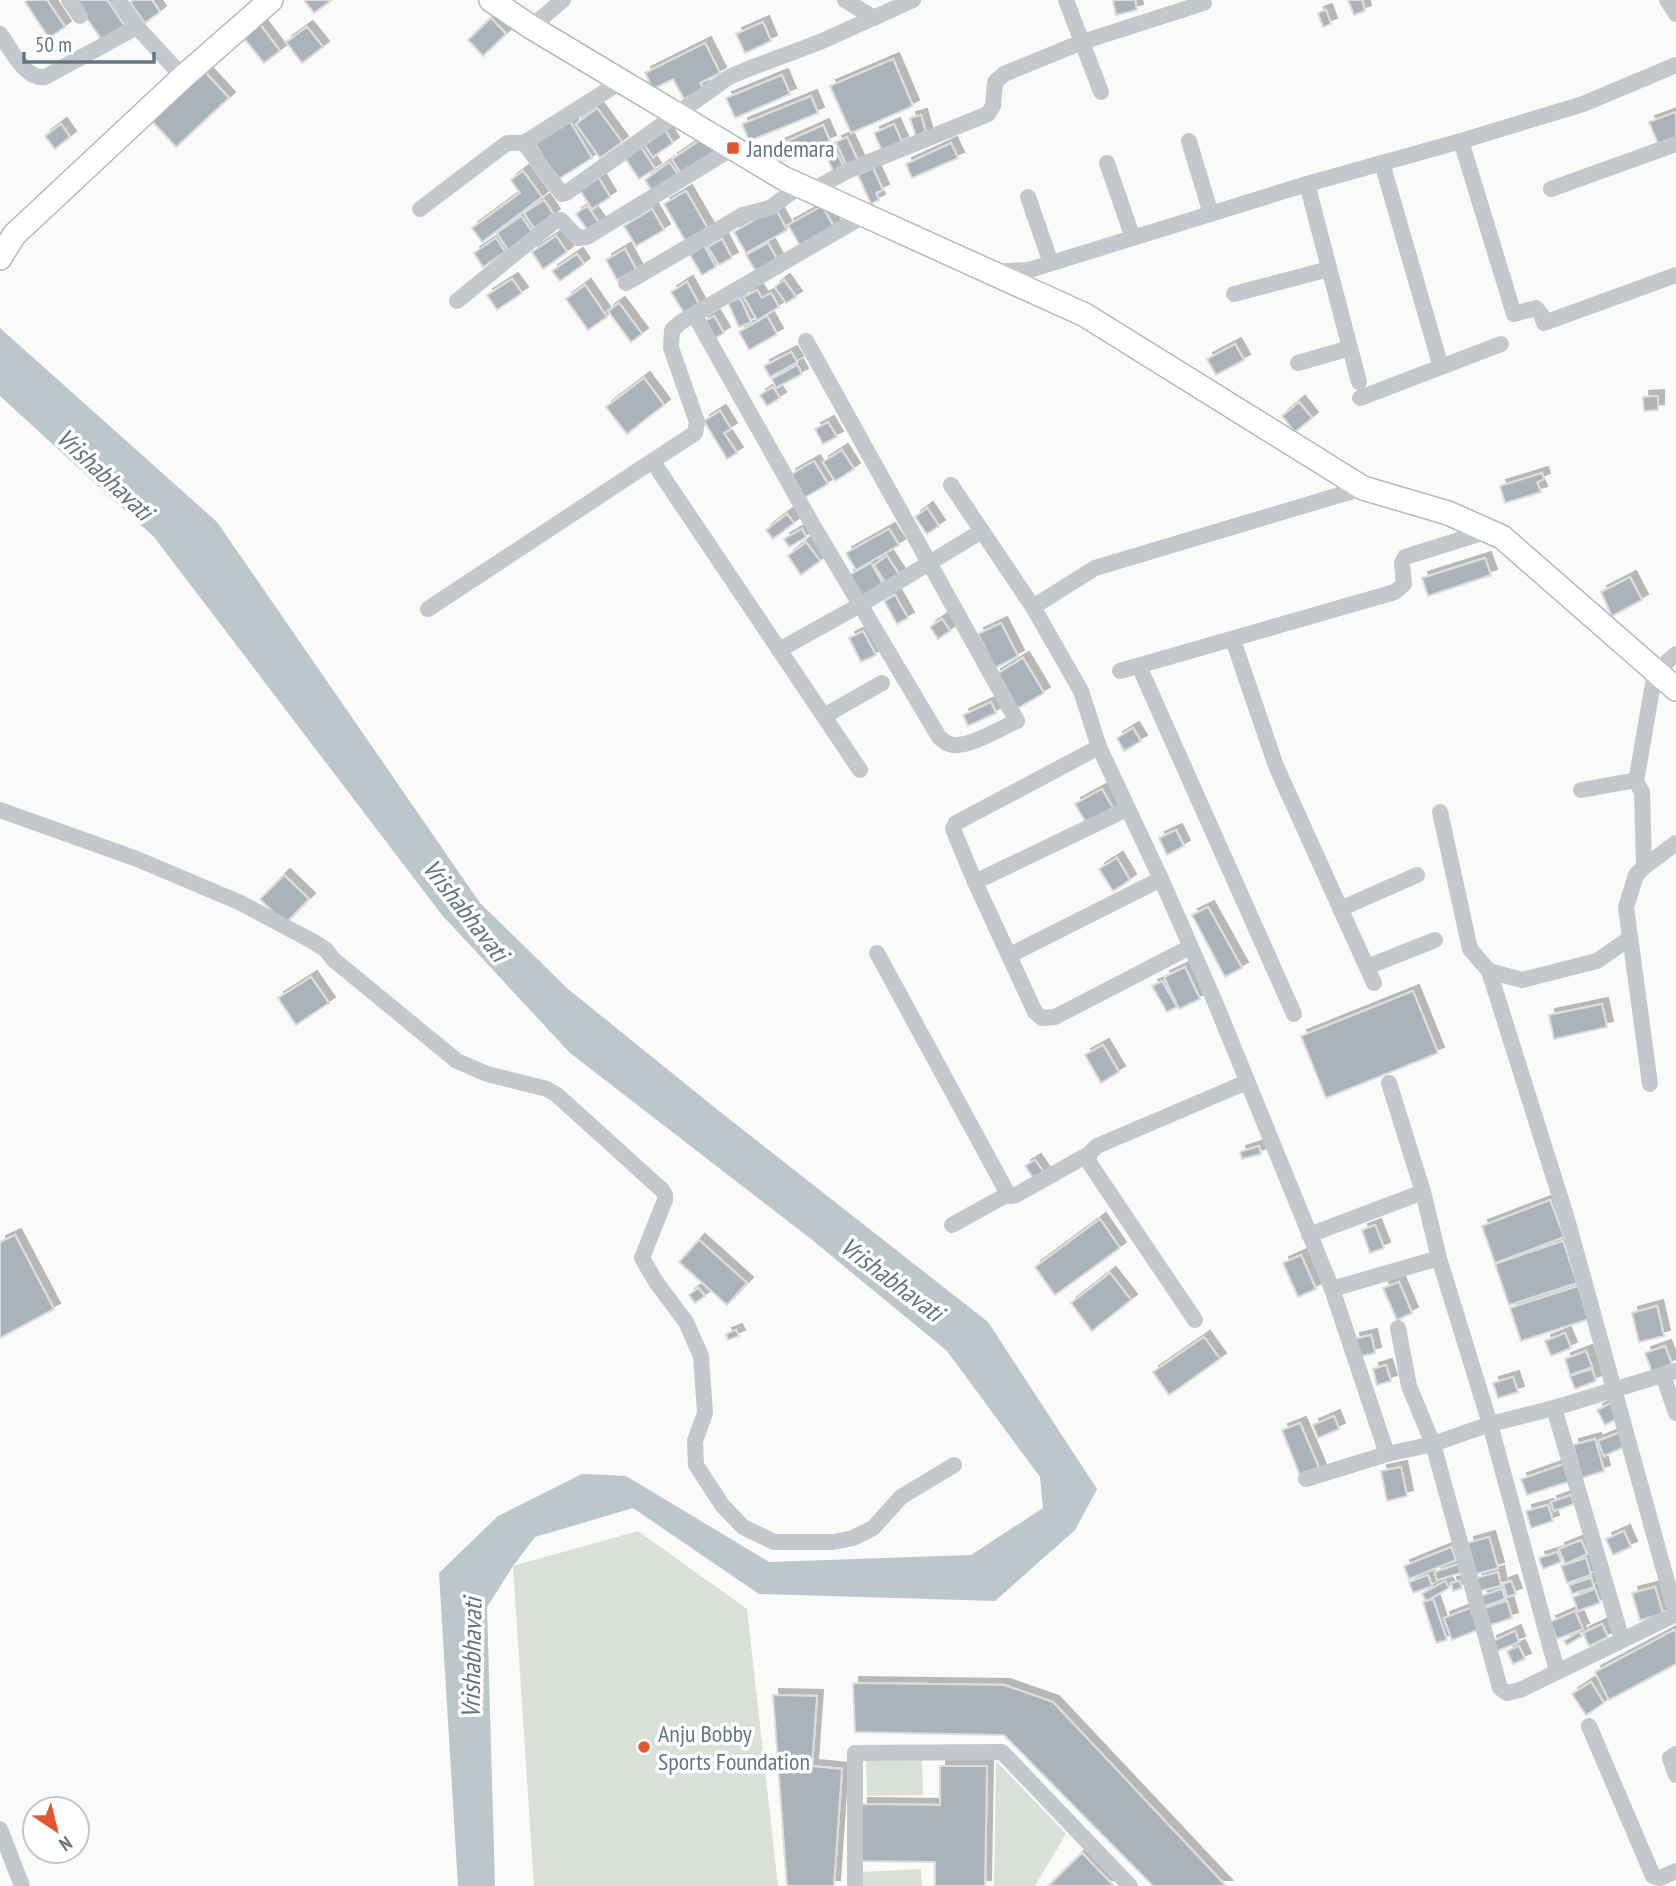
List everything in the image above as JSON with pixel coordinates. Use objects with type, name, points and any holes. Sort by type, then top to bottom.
[{"type":"street","points":[[69,0],[80,16]]},
{"type":"street","points":[[118,0],[137,27],[183,77]]},
{"type":"street","points":[[0,258],[14,235],[183,77],[271,0]]},
{"type":"street","points":[[491,0],[531,27],[783,178],[1085,315],[1363,488],[1448,513],[1502,537],[1676,689]]},
{"type":"street","points":[[531,27],[563,0]]},
{"type":"street","points":[[845,0],[874,18]]},
{"type":"street","points":[[524,143],[564,194],[738,73],[820,42],[913,0]]},
{"type":"street","points":[[1066,0],[1101,92]]},
{"type":"street","points":[[1667,0],[1676,14]]},
{"type":"street","points":[[626,283],[743,215],[770,208],[805,188],[988,114],[993,106],[993,88],[998,78],[1082,42],[1205,3]]},
{"type":"street","points":[[0,34],[26,71],[38,78],[45,77],[137,27]]},
{"type":"street","points":[[990,272],[1029,270],[1307,184],[1461,141],[1583,104],[1676,65]]},
{"type":"street","points":[[420,209],[507,143],[524,143],[622,81]]},
{"type":"street","points":[[1189,141],[1211,214]]},
{"type":"street","points":[[1461,141],[1514,314],[1536,308],[1544,323],[1676,275]]},
{"type":"street","points":[[1551,189],[1676,144]]},
{"type":"street","points":[[457,302],[556,220],[562,220],[578,238],[587,237],[733,148]]},
{"type":"street","points":[[1107,163],[1133,238]]},
{"type":"street","points":[[1382,163],[1441,367]]},
{"type":"street","points":[[1307,184],[1359,390],[1441,367],[1501,344]]},
{"type":"street","points":[[1028,197],[1051,263]]},
{"type":"street","points":[[428,609],[691,437],[698,422],[671,348],[672,330],[694,314],[865,215]]},
{"type":"street","points":[[1234,294],[1329,269]]},
{"type":"street","points":[[694,314],[811,522],[939,737],[945,743],[955,746],[966,744],[1017,721],[806,341]]},
{"type":"street","points":[[1298,363],[1350,348]]},
{"type":"street","points":[[653,462],[860,770]]},
{"type":"street","points":[[951,485],[1033,607],[1081,691],[1099,747],[1215,1002],[1332,1289],[1387,1454]]},
{"type":"street","points":[[1033,607],[1096,568],[1363,488]]},
{"type":"street","points":[[779,650],[860,605],[982,531]]},
{"type":"street","points":[[1120,671],[1395,592],[1404,584],[1402,563],[1405,557],[1488,531]]},
{"type":"street","points":[[1233,640],[1276,766],[1374,983]]},
{"type":"street","points":[[1644,867],[1642,792],[1636,782],[1655,672],[1676,654]]},
{"type":"street","points":[[1139,666],[1294,1014]]},
{"type":"street","points":[[824,716],[882,682]]},
{"type":"street","points":[[1099,747],[956,823],[953,829],[975,883],[1035,1012],[1042,1018],[1049,1019],[1190,947]]},
{"type":"street","points":[[1581,790],[1636,782]]},
{"type":"street","points":[[975,883],[1127,809]]},
{"type":"street","points":[[0,810],[137,859],[241,903],[314,942],[450,1057],[487,1074],[552,1091],[662,1190],[665,1200],[642,1258],[686,1322],[701,1356],[705,1413],[695,1441],[696,1465],[722,1505],[743,1527],[774,1542],[833,1542],[853,1538],[873,1528],[901,1497],[954,1465]]},
{"type":"street","points":[[1398,1328],[1409,1386],[1433,1444],[1500,1688],[1507,1693],[1520,1690],[1676,1614],[1567,1219],[1489,971],[1470,949],[1440,812]]},
{"type":"street","points":[[1650,1084],[1626,907],[1636,875],[1676,843]]},
{"type":"street","points":[[1340,909],[1418,875]]},
{"type":"street","points":[[1010,955],[1161,879]]},
{"type":"street","points":[[1489,971],[1522,980],[1597,961],[1630,938]]},
{"type":"street","points":[[1367,967],[1435,940]]},
{"type":"street","points":[[877,953],[1008,1194]]},
{"type":"street","points":[[952,1225],[1008,1194],[1016,1195],[1089,1154],[1097,1146],[1247,1082]]},
{"type":"street","points":[[1389,1083],[1490,1424],[1557,1671]]},
{"type":"street","points":[[1089,1154],[1090,1164],[1195,1321]]},
{"type":"street","points":[[1309,1236],[1423,1192]]},
{"type":"street","points":[[1332,1289],[1439,1258]]},
{"type":"street","points":[[1306,1479],[1670,1373],[1676,1413]]},
{"type":"street","points":[[1553,1408],[1622,1640]]},
{"type":"street","points":[[1589,1726],[1654,1876],[1660,1878],[1676,1871]]},
{"type":"street","points":[[855,1886],[855,1753],[1002,1752],[1130,1886]]},
{"type":"street","points":[[1676,1754],[1670,1758],[1676,1775]]},
{"type":"street","points":[[0,1829],[22,1886]]},
{"type":"shaded area","name":"Anju Bobby Sports Foundation","points":[[638,1531],[747,1609],[778,1886],[534,1886],[513,1566]]},
{"type":"shaded area","points":[[922,1759],[923,1795],[867,1796],[866,1761]]},
{"type":"shaded area","points":[[996,1761],[1066,1834],[1035,1886],[994,1886]]},
{"type":"shaded area","points":[[921,1869],[922,1886],[863,1886],[862,1872]]},
{"type":"water","name":"Vrishabhavati","points":[[0,328],[217,522],[480,903],[568,989],[988,1322],[1097,1489],[1075,1530],[995,1601],[759,1594],[633,1508],[535,1537],[487,1607],[495,1886],[458,1886],[439,1573],[498,1516],[582,1474],[626,1476],[769,1562],[971,1555],[1043,1508],[1040,1477],[947,1351],[811,1239],[570,1053],[442,915],[154,537],[0,396]]},
{"type":"building","points":[[47,0],[65,27],[49,38],[25,2]]},
{"type":"building","points":[[74,0],[107,0],[126,28],[104,43]]},
{"type":"building","points":[[152,0],[160,12],[145,23],[130,2]]},
{"type":"building","points":[[304,0],[332,0],[314,13]]},
{"type":"building","points":[[1135,0],[1137,10],[1116,15],[1113,1]]},
{"type":"building","points":[[1348,0],[1362,0],[1365,11],[1354,15]]},
{"type":"building","points":[[1326,10],[1331,24],[1323,27],[1318,13]]},
{"type":"building","points":[[491,18],[506,34],[483,56],[468,40]]},
{"type":"building","points":[[763,22],[771,41],[745,53],[736,34]]},
{"type":"building","points":[[259,23],[280,51],[264,63],[242,36]]},
{"type":"building","points":[[307,27],[323,47],[302,63],[286,42]]},
{"type":"building","points":[[705,43],[720,73],[700,83],[704,89],[684,99],[673,79],[653,89],[645,73]]},
{"type":"building","points":[[893,59],[913,106],[851,133],[830,86]]},
{"type":"building","points":[[205,72],[229,98],[176,147],[152,121]]},
{"type":"building","points":[[782,75],[790,94],[735,118],[726,98]]},
{"type":"building","points":[[811,96],[818,113],[749,141],[742,124]]},
{"type":"building","points":[[597,108],[622,142],[600,158],[576,124]]},
{"type":"building","points":[[1676,112],[1676,140],[1659,146],[1649,122]]},
{"type":"building","points":[[921,115],[927,136],[917,140],[910,118]]},
{"type":"building","points":[[569,120],[592,158],[557,180],[534,142]]},
{"type":"building","points":[[61,124],[70,137],[55,149],[45,136]]},
{"type":"building","points":[[894,124],[902,142],[882,151],[874,133]]},
{"type":"building","points":[[823,125],[830,141],[781,162],[774,147]]},
{"type":"building","points":[[663,127],[673,143],[653,157],[642,141]]},
{"type":"building","points":[[705,137],[717,156],[684,178],[672,159]]},
{"type":"building","points":[[847,137],[859,163],[848,168],[836,142]]},
{"type":"building","points":[[951,143],[958,158],[912,178],[906,164]]},
{"type":"building","points":[[639,144],[655,169],[639,179],[623,155]]},
{"type":"building","points":[[834,147],[845,170],[835,175],[824,151]]},
{"type":"building","points":[[669,162],[680,177],[655,195],[645,180]]},
{"type":"building","points":[[873,168],[883,190],[876,193],[879,200],[871,204],[858,175]]},
{"type":"building","points":[[523,171],[542,197],[482,242],[472,228],[520,193],[511,180]]},
{"type":"building","points":[[597,175],[610,197],[592,209],[578,187]]},
{"type":"building","points":[[686,191],[708,229],[686,242],[664,204]]},
{"type":"building","points":[[544,200],[554,215],[534,228],[524,213]]},
{"type":"building","points":[[587,206],[600,224],[589,232],[576,214]]},
{"type":"building","points":[[822,206],[834,227],[801,247],[788,225]]},
{"type":"building","points":[[775,208],[787,230],[746,253],[734,232]]},
{"type":"building","points":[[652,209],[664,230],[636,246],[624,226]]},
{"type":"building","points":[[521,216],[533,233],[508,250],[497,233]]},
{"type":"building","points":[[556,236],[567,252],[543,269],[532,252]]},
{"type":"building","points":[[496,238],[505,252],[483,267],[474,253]]},
{"type":"building","points":[[722,239],[732,258],[719,265],[708,247]]},
{"type":"building","points":[[768,243],[778,261],[757,273],[746,255]]},
{"type":"building","points":[[704,246],[716,267],[702,275],[690,255]]},
{"type":"building","points":[[625,249],[636,269],[617,280],[606,260]]},
{"type":"building","points":[[577,254],[584,264],[560,281],[552,271]]},
{"type":"building","points":[[512,279],[522,293],[497,310],[487,295]]},
{"type":"building","points":[[784,280],[796,297],[786,303],[775,287]]},
{"type":"building","points":[[687,282],[699,304],[684,313],[671,292]]},
{"type":"building","points":[[585,285],[607,317],[588,330],[566,299]]},
{"type":"building","points":[[757,290],[762,298],[771,293],[779,307],[757,320],[744,297]]},
{"type":"building","points":[[740,298],[751,322],[739,327],[728,303]]},
{"type":"building","points":[[619,303],[642,334],[631,342],[608,311]]},
{"type":"building","points":[[714,316],[724,333],[712,340],[702,323]]},
{"type":"building","points":[[767,316],[777,334],[749,350],[739,332]]},
{"type":"building","points":[[1235,344],[1244,360],[1216,375],[1207,359]]},
{"type":"building","points":[[791,352],[797,362],[770,377],[764,366]]},
{"type":"building","points":[[797,365],[802,374],[776,388],[772,379]]},
{"type":"building","points":[[644,378],[664,405],[627,434],[606,407]]},
{"type":"building","points":[[773,387],[780,398],[767,406],[760,395]]},
{"type":"building","points":[[1658,396],[1658,410],[1644,411],[1643,397]]},
{"type":"building","points":[[1299,402],[1312,418],[1295,432],[1282,416]]},
{"type":"building","points":[[720,411],[731,429],[724,433],[737,453],[727,459],[704,421]]},
{"type":"building","points":[[828,422],[837,437],[823,444],[815,429]]},
{"type":"building","points":[[842,450],[854,469],[835,481],[823,462]]},
{"type":"building","points":[[814,461],[828,484],[804,498],[790,475]]},
{"type":"building","points":[[1542,473],[1544,479],[1537,482],[1541,492],[1505,503],[1500,486]]},
{"type":"building","points":[[927,508],[939,526],[927,534],[915,517]]},
{"type":"building","points":[[787,514],[794,523],[773,539],[766,530]]},
{"type":"building","points":[[802,529],[806,537],[789,547],[784,539]]},
{"type":"building","points":[[889,529],[899,545],[856,570],[846,553]]},
{"type":"building","points":[[806,542],[820,561],[801,575],[788,556]]},
{"type":"building","points":[[887,556],[900,576],[887,585],[874,565]]},
{"type":"building","points":[[1485,558],[1491,575],[1428,596],[1422,578]]},
{"type":"building","points":[[871,563],[884,586],[861,599],[848,576]]},
{"type":"building","points":[[1630,577],[1642,600],[1612,616],[1601,592]]},
{"type":"building","points":[[895,595],[908,618],[897,624],[884,601]]},
{"type":"building","points":[[942,619],[950,631],[938,639],[930,627]]},
{"type":"building","points":[[1001,623],[1018,656],[995,668],[978,634]]},
{"type":"building","points":[[863,631],[876,655],[861,662],[849,638]]},
{"type":"building","points":[[1023,658],[1044,693],[1016,709],[995,675]]},
{"type":"building","points":[[991,702],[996,713],[968,726],[963,715]]},
{"type":"building","points":[[1133,728],[1141,741],[1124,751],[1117,738]]},
{"type":"building","points":[[1102,789],[1114,810],[1088,826],[1075,804]]},
{"type":"building","points":[[1176,830],[1184,846],[1167,855],[1159,838]]},
{"type":"building","points":[[1117,858],[1130,880],[1113,891],[1099,869]]},
{"type":"building","points":[[284,875],[309,899],[285,924],[260,899]]},
{"type":"building","points":[[1208,907],[1242,968],[1225,977],[1192,915]]},
{"type":"building","points":[[1185,967],[1200,999],[1179,1009],[1164,977]]},
{"type":"building","points":[[311,977],[329,1003],[296,1025],[278,998]]},
{"type":"building","points":[[1162,981],[1177,1007],[1167,1012],[1152,986]]},
{"type":"building","points":[[1413,991],[1438,1053],[1326,1098],[1301,1036]]},
{"type":"building","points":[[1602,1004],[1607,1027],[1554,1039],[1549,1015]]},
{"type":"building","points":[[1103,1045],[1119,1072],[1101,1083],[1085,1055]]},
{"type":"building","points":[[1259,1146],[1261,1154],[1242,1159],[1240,1152]]},
{"type":"building","points":[[1035,1160],[1044,1173],[1035,1180],[1025,1166]]},
{"type":"building","points":[[1550,1200],[1564,1237],[1495,1263],[1482,1226]]},
{"type":"building","points":[[1100,1219],[1120,1248],[1055,1295],[1035,1267]]},
{"type":"building","points":[[1375,1225],[1384,1248],[1370,1253],[1362,1230]]},
{"type":"building","points":[[15,1235],[54,1309],[0,1338],[0,1242]]},
{"type":"building","points":[[699,1240],[747,1283],[727,1305],[679,1262]]},
{"type":"building","points":[[1563,1241],[1577,1283],[1509,1305],[1495,1264]]},
{"type":"building","points":[[1301,1255],[1316,1289],[1298,1297],[1283,1263]]},
{"type":"building","points":[[1110,1273],[1131,1300],[1092,1331],[1071,1303]]},
{"type":"building","points":[[1399,1282],[1412,1313],[1397,1320],[1383,1288]]},
{"type":"building","points":[[1578,1286],[1589,1319],[1521,1341],[1510,1308]]},
{"type":"building","points":[[698,1288],[705,1296],[695,1303],[689,1295]]},
{"type":"building","points":[[1657,1306],[1664,1336],[1639,1342],[1632,1313]]},
{"type":"building","points":[[736,1330],[739,1336],[728,1340],[726,1334]]},
{"type":"building","points":[[1565,1333],[1571,1348],[1551,1356],[1545,1341]]},
{"type":"building","points":[[1371,1335],[1375,1353],[1357,1357],[1354,1339]]},
{"type":"building","points":[[1204,1337],[1220,1359],[1169,1395],[1153,1372]]},
{"type":"building","points":[[1665,1346],[1672,1364],[1652,1372],[1645,1353]]},
{"type":"building","points":[[1586,1351],[1592,1367],[1570,1375],[1565,1359]]},
{"type":"building","points":[[1386,1365],[1391,1381],[1377,1385],[1373,1369]]},
{"type":"building","points":[[1592,1369],[1596,1381],[1575,1389],[1570,1376]]},
{"type":"building","points":[[1513,1377],[1518,1392],[1498,1398],[1493,1383]]},
{"type":"building","points":[[1611,1403],[1619,1418],[1605,1425],[1597,1410]]},
{"type":"building","points":[[1334,1416],[1339,1429],[1318,1438],[1313,1425]]},
{"type":"building","points":[[1300,1423],[1320,1470],[1301,1478],[1282,1430]]},
{"type":"building","points":[[1620,1432],[1626,1446],[1604,1456],[1598,1441]]},
{"type":"building","points":[[1595,1439],[1604,1471],[1582,1478],[1573,1445]]},
{"type":"building","points":[[1564,1464],[1570,1481],[1527,1495],[1521,1479]]},
{"type":"building","points":[[1401,1467],[1407,1496],[1387,1501],[1381,1471]]},
{"type":"building","points":[[1571,1495],[1574,1504],[1554,1511],[1551,1502]]},
{"type":"building","points":[[1548,1505],[1553,1521],[1531,1528],[1526,1511]]},
{"type":"building","points":[[1624,1531],[1631,1547],[1613,1555],[1606,1539]]},
{"type":"building","points":[[1489,1537],[1498,1568],[1476,1574],[1468,1543]]},
{"type":"building","points":[[1581,1540],[1587,1554],[1565,1564],[1559,1549]]},
{"type":"building","points":[[1451,1547],[1456,1560],[1409,1579],[1404,1566]]},
{"type":"building","points":[[1558,1552],[1561,1562],[1543,1569],[1539,1558]]},
{"type":"building","points":[[1586,1558],[1591,1575],[1567,1583],[1561,1566]]},
{"type":"building","points":[[1458,1564],[1461,1573],[1437,1580],[1435,1572]]},
{"type":"building","points":[[1498,1572],[1501,1586],[1479,1591],[1476,1578]]},
{"type":"building","points":[[1428,1575],[1432,1586],[1413,1593],[1409,1582]]},
{"type":"building","points":[[1591,1578],[1594,1587],[1572,1594],[1569,1585]]},
{"type":"building","points":[[1445,1581],[1449,1588],[1426,1601],[1422,1594]]},
{"type":"building","points":[[1460,1581],[1462,1588],[1453,1591],[1451,1583]]},
{"type":"building","points":[[1511,1581],[1516,1594],[1507,1597],[1503,1584]]},
{"type":"building","points":[[1655,1587],[1663,1614],[1640,1620],[1632,1593]]},
{"type":"building","points":[[1502,1589],[1505,1599],[1485,1606],[1481,1596]]},
{"type":"building","points":[[1595,1589],[1600,1603],[1578,1611],[1573,1597]]},
{"type":"building","points":[[1433,1599],[1447,1640],[1436,1643],[1423,1602]]},
{"type":"building","points":[[1507,1601],[1512,1618],[1490,1625],[1485,1608]]},
{"type":"building","points":[[1470,1608],[1478,1630],[1452,1640],[1444,1618]]},
{"type":"building","points":[[1575,1611],[1583,1629],[1557,1639],[1550,1622]]},
{"type":"building","points":[[1602,1624],[1608,1637],[1589,1646],[1583,1633]]},
{"type":"building","points":[[1674,1630],[1676,1664],[1609,1700],[1595,1672]]},
{"type":"building","points":[[1515,1631],[1519,1642],[1495,1652],[1491,1642]]},
{"type":"building","points":[[1579,1632],[1582,1636],[1567,1645],[1564,1641]]},
{"type":"building","points":[[1519,1646],[1525,1659],[1513,1664],[1507,1651]]},
{"type":"building","points":[[1591,1682],[1604,1703],[1586,1715],[1572,1694]]},
{"type":"building","points":[[853,1683],[1004,1685],[1053,1702],[1226,1886],[1153,1886],[1004,1735],[855,1732]]},
{"type":"building","points":[[773,1695],[817,1696],[812,1766],[842,1769],[834,1886],[787,1886]]},
{"type":"building","points":[[940,1766],[987,1766],[985,1886],[935,1886],[935,1862],[861,1861],[862,1804],[940,1805]]},
{"type":"building","points":[[1082,1853],[1114,1886],[1048,1886]]},
{"type":"place","name":"Jandemara","points":[[733,148]]},
{"type":"place","name":"Anju Bobby Sports Foundation","points":[[644,1747]]}]
